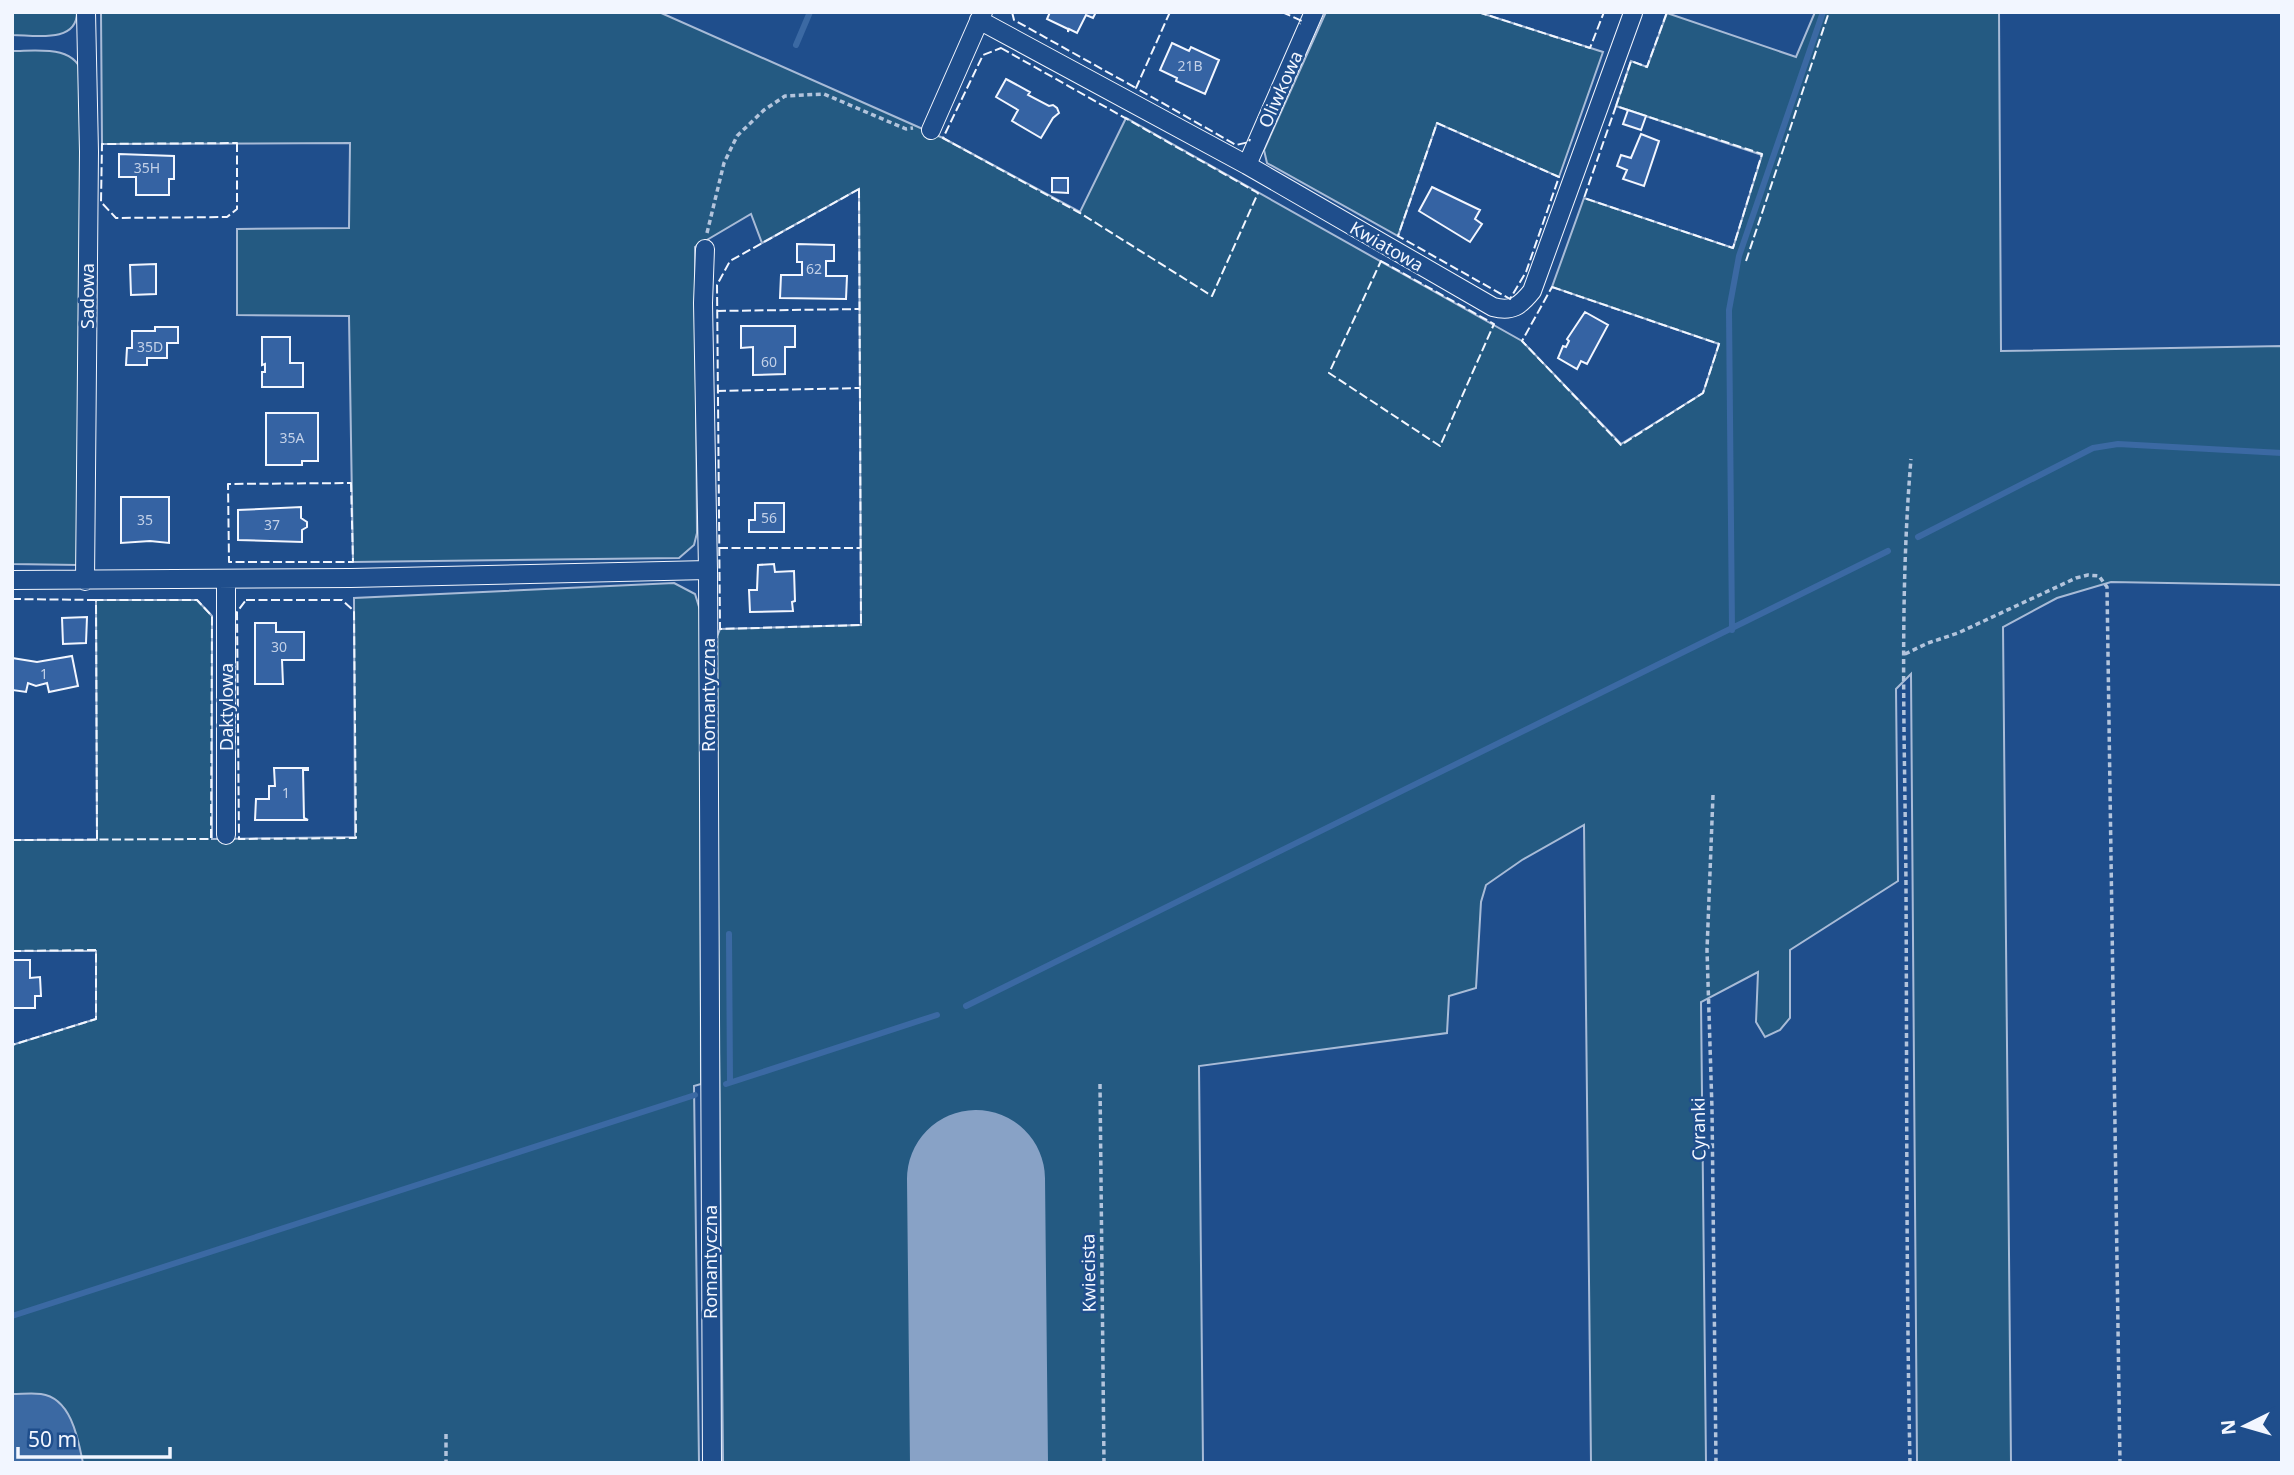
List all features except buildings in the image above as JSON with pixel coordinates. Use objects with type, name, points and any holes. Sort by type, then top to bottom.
[{"type":"street","name":"Sadowa","points":[[85,581],[89,152],[86,12]]},
{"type":"street","name":"Oliwkowa","points":[[1247,165],[1314,12]]},
{"type":"street","name":"Kwiatowa","points":[[923,126],[981,16],[1493,307],[1512,309],[1532,291],[1633,13]]},
{"type":"street","name":"Romantyczna","points":[[705,249],[703,303],[708,570],[712,1463]]},
{"type":"street","points":[[12,580],[351,578],[708,570]]},
{"type":"street","name":"Daktylowa","points":[[226,579],[226,835]]},
{"type":"path","points":[[705,249],[709,220],[724,163],[737,136],[785,96],[824,94],[906,129],[923,126]]},
{"type":"path","points":[[1910,1463],[1906,1272],[1905,523],[1911,459]]},
{"type":"path","points":[[1905,654],[1958,633],[2076,578],[2099,576],[2107,587],[2120,1463]]},
{"type":"path","name":"Cyranki","points":[[1713,795],[1707,950],[1716,1463]]},
{"type":"path","name":"Kwiecista","points":[[1100,1084],[1104,1463]]},
{"type":"path","points":[[446,1434],[446,1463]]},
{"type":"shaded area","points":[[12,12],[77,12],[70,29],[53,36],[42,36],[12,35]]},
{"type":"shaded area","points":[[101,12],[659,12],[943,138],[1080,212],[1126,118],[1522,341],[1621,444],[1703,393],[1719,344],[1552,287],[1584,198],[1733,248],[1762,155],[1616,106],[1631,61],[1647,67],[1667,13],[1796,57],[1815,12],[1999,12],[2001,351],[2282,346],[2282,585],[2111,582],[2057,598],[2003,627],[2011,1463],[1917,1463],[1911,674],[1896,689],[1898,881],[1790,950],[1790,1018],[1780,1030],[1765,1037],[1756,1022],[1758,972],[1701,1002],[1706,1463],[1591,1463],[1584,825],[1522,860],[1486,885],[1481,902],[1476,988],[1449,996],[1447,1033],[1199,1066],[1203,1463],[723,1463],[715,641],[720,629],[861,625],[859,189],[762,243],[751,214],[695,247],[697,533],[694,545],[679,558],[353,562],[349,316],[237,315],[237,229],[349,228],[350,143],[102,144]]},
{"type":"shaded area","points":[[1326,12],[1478,12],[1603,52],[1559,177],[1437,123],[1398,236],[1267,163],[1264,150]]},
{"type":"shaded area","points":[[44,50],[64,54],[79,66],[83,76],[78,565],[12,564],[12,51]]},
{"type":"shaded area","points":[[674,583],[695,594],[700,610],[701,1084],[694,1086],[699,1463],[12,1463],[12,1045],[96,1019],[96,951],[12,951],[12,840],[97,840],[96,600],[197,600],[212,616],[212,839],[355,837],[354,598]]},
{"type":"shaded area","points":[[12,1394],[41,1394],[60,1403],[71,1421],[83,1463],[12,1463]]},
{"type":"waterway","points":[[796,45],[810,12]]},
{"type":"waterway","points":[[1732,630],[1729,310],[1739,256],[1823,12]]},
{"type":"waterway","points":[[1918,537],[2093,448],[2118,444],[2282,453]]},
{"type":"waterway","points":[[966,1006],[1888,551]]},
{"type":"waterway","points":[[729,934],[730,1081]]},
{"type":"waterway","points":[[726,1084],[937,1015]]},
{"type":"waterway","points":[[12,1316],[695,1095]]},
{"type":"runway","points":[[976,1179],[979,1463]]},
{"type":"fence","points":[[1012,12],[1014,20],[1136,88]]},
{"type":"fence","points":[[1170,12],[1136,88],[1236,145],[1249,142],[1250,139]]},
{"type":"fence","points":[[1282,12],[1302,21],[1300,24]]},
{"type":"fence","points":[[1478,12],[1590,48],[1604,12]]},
{"type":"fence","points":[[1616,106],[1631,61],[1647,67],[1667,12]]},
{"type":"fence","points":[[1746,261],[1829,12]]},
{"type":"fence","points":[[1001,48],[1258,193],[1212,296],[1080,213],[943,138],[983,55],[1001,48]]},
{"type":"fence","points":[[1628,110],[1616,106],[1584,198],[1733,248],[1762,154],[1646,116]]},
{"type":"fence","points":[[1437,123],[1559,177],[1526,272],[1510,299],[1398,236],[1437,123]]},
{"type":"fence","points":[[237,143],[237,209],[227,217],[116,218],[101,202],[102,144],[237,143]]},
{"type":"fence","points":[[859,189],[861,625],[720,629],[717,285],[730,261],[859,189]]},
{"type":"fence","points":[[1381,261],[1494,324],[1440,446],[1329,373],[1381,261]]},
{"type":"fence","points":[[1552,287],[1719,344],[1703,393],[1621,445],[1522,341],[1552,287]]},
{"type":"fence","points":[[717,311],[860,309]]},
{"type":"fence","points":[[717,391],[860,388]]},
{"type":"fence","points":[[351,483],[353,562],[229,562],[228,484],[351,483]]},
{"type":"fence","points":[[719,548],[860,548]]},
{"type":"fence","points":[[12,599],[96,600]]},
{"type":"fence","points":[[12,840],[211,839],[212,616],[197,600],[96,600],[97,841]]},
{"type":"fence","points":[[246,600],[342,600],[354,611],[356,838],[239,839],[237,612],[246,600]]},
{"type":"fence","points":[[12,951],[96,950],[96,1019],[12,1045]]}]
